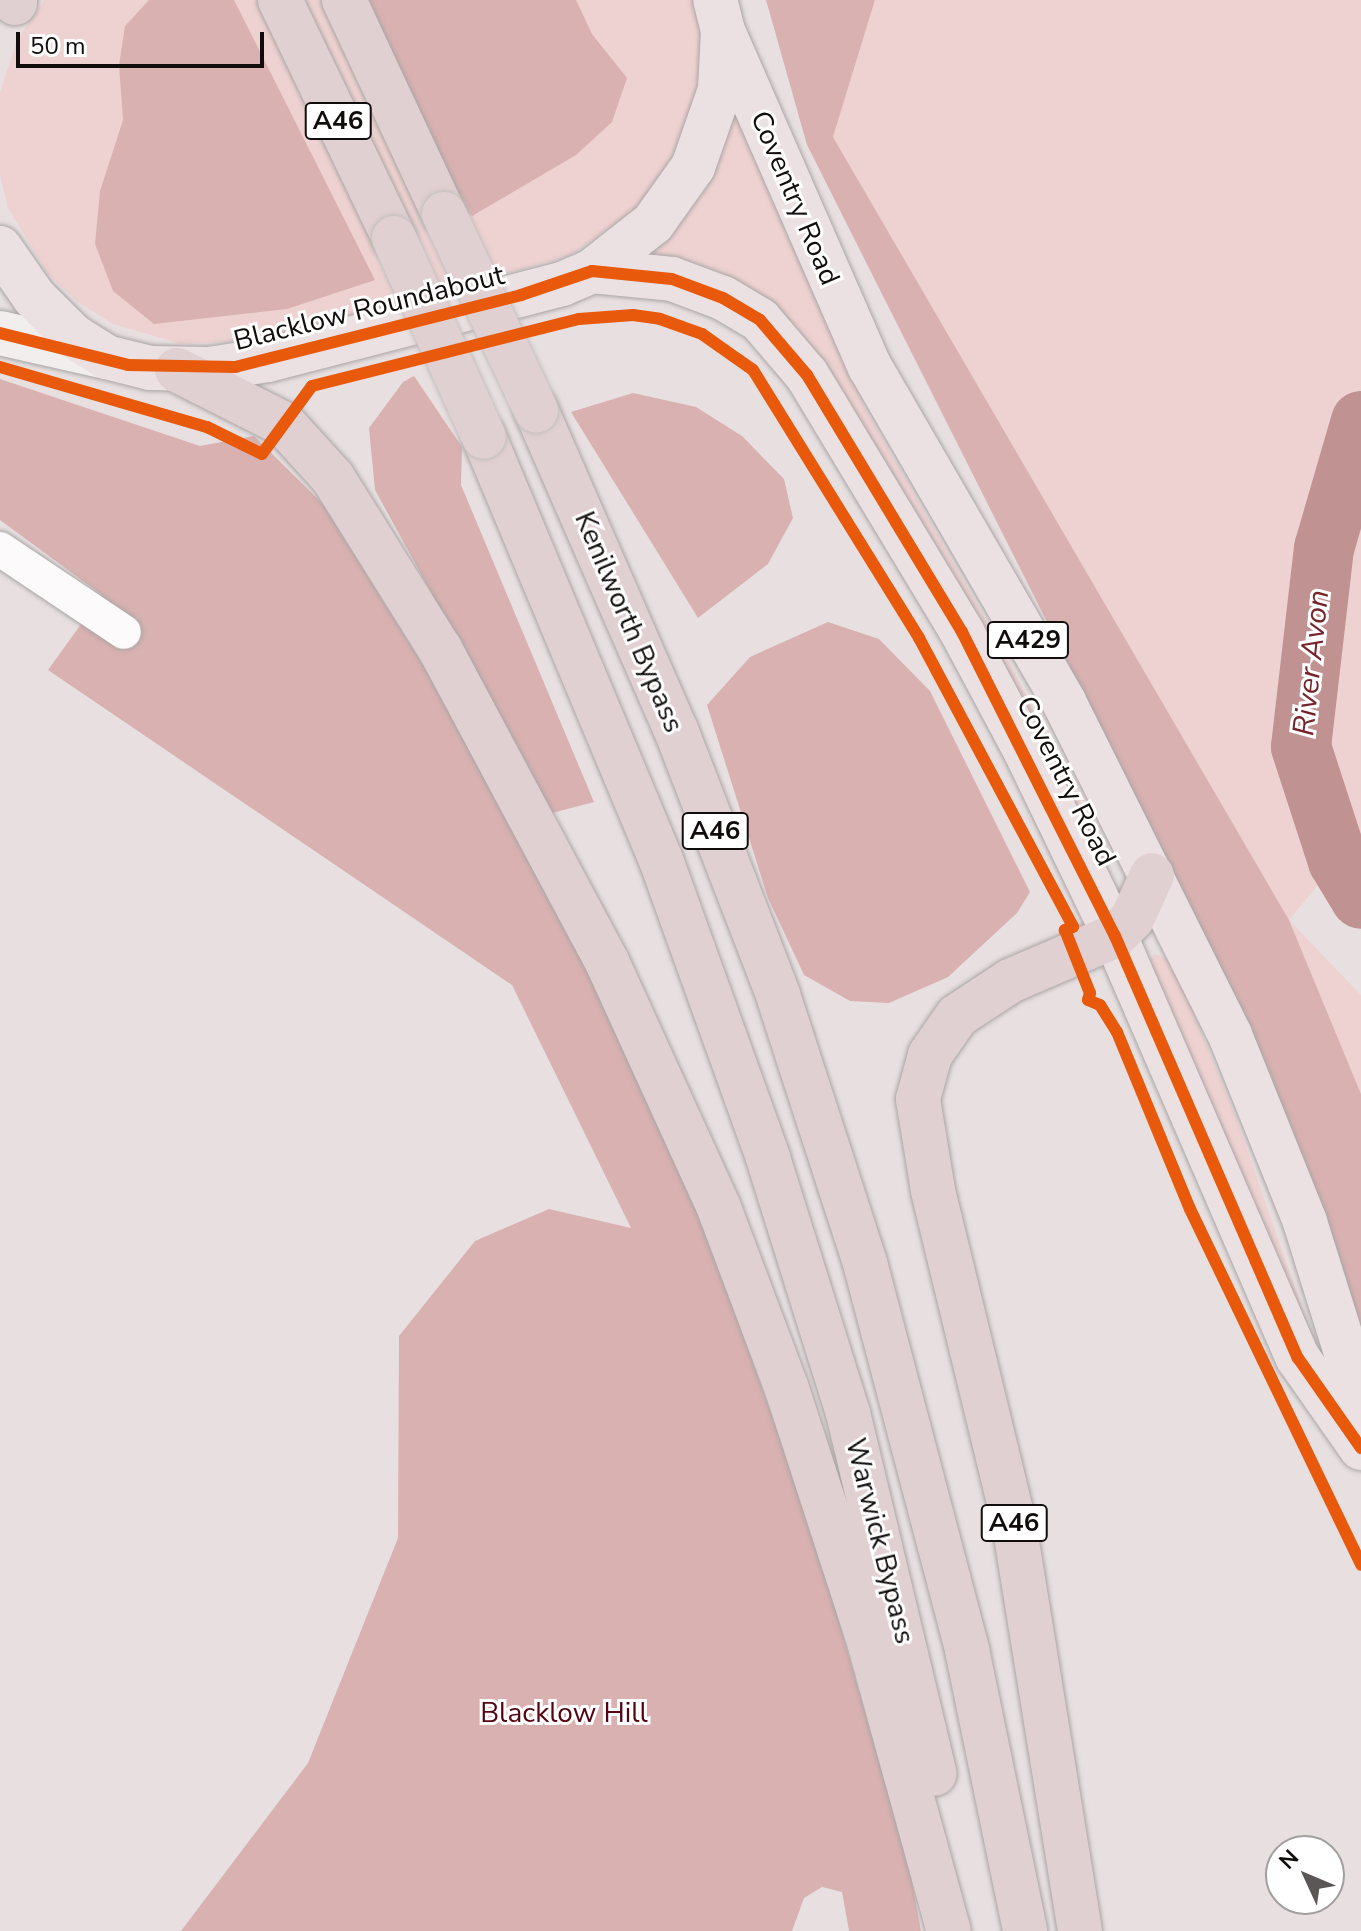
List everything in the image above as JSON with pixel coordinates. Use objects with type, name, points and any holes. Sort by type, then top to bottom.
[{"type":"highway","name":"Kenilworth Bypass","points":[[344,0],[536,410],[676,730],[778,995],[865,1263]]},
{"type":"highway","name":"Warwick Bypass","points":[[281,2],[394,238],[484,437],[646,821],[768,1158],[883,1544],[965,1931]]},
{"type":"highway","points":[[177,370],[284,424],[333,478],[440,649],[607,962],[719,1208],[787,1389],[870,1645],[949,1931]]},
{"type":"highway","name":"A46","points":[[1080,1931],[1014,1523],[933,1190],[918,1099],[930,1055],[957,1016],[1010,981],[1115,936],[1132,919],[1152,875]]},
{"type":"highway","name":"Warwick Bypass","points":[[865,1263],[967,1650],[1025,1931]]},
{"type":"main road","name":"Blacklow Roundabout","points":[[0,248],[54,319],[106,357],[177,370],[268,360],[521,295],[592,271],[653,223],[693,167],[720,90],[719,15]]},
{"type":"main road","name":"Coventry Road","points":[[719,15],[870,367],[1064,702],[1152,875],[1266,1121],[1340,1322],[1361,1401]]},
{"type":"main road","name":"Coventry Road","points":[[592,271],[672,279],[702,288],[760,320],[793,356],[962,632],[1115,936],[1298,1358],[1361,1448]]},
{"type":"street","points":[[0,333],[106,357]]},
{"type":"street","points":[[0,549],[124,632]]},
{"type":"shaded area","points":[[44,0],[694,0],[700,25],[700,82],[683,144],[650,199],[569,256],[260,340],[181,344],[113,324],[79,303],[48,274],[8,208],[0,175],[0,92],[17,40]]},
{"type":"shaded area","points":[[875,0],[1361,0],[1361,899],[1338,861],[1289,920],[833,137]]},
{"type":"shaded area","points":[[735,109],[866,410],[1001,646],[1106,854],[1104,863],[848,410],[645,257]]},
{"type":"shaded area","points":[[1289,920],[1361,995],[1361,1094]]},
{"type":"shaded area","points":[[1155,954],[1168,959],[1235,1115],[1322,1365],[1146,965]]},
{"type":"green space","points":[[149,0],[234,0],[375,280],[287,309],[154,324],[113,291],[95,244],[100,191],[123,120],[119,65],[125,26]]},
{"type":"green space","points":[[369,0],[576,0],[592,34],[627,78],[612,122],[576,155],[472,216],[460,206]]},
{"type":"green space","points":[[766,0],[875,0],[833,137],[1289,920],[1361,1094],[1361,1328],[1248,1021],[807,145]]},
{"type":"green space","points":[[414,376],[462,447],[461,485],[594,802],[552,813],[375,490],[369,428],[403,382]]},
{"type":"green space","name":"Blacklow Hill","points":[[0,379],[200,446],[254,436],[323,504],[465,733],[575,937],[699,1212],[813,1530],[909,1866],[921,1931],[849,1931],[842,1892],[822,1887],[804,1898],[792,1931],[181,1931],[308,1763],[398,1538],[399,1336],[475,1241],[549,1209],[631,1228],[512,985],[48,670],[102,595],[0,520]]},
{"type":"green space","points":[[633,393],[696,407],[742,436],[784,479],[793,518],[768,564],[698,618],[571,412]]},
{"type":"green space","points":[[828,622],[879,639],[930,691],[1030,892],[1017,913],[948,977],[889,1003],[850,1001],[804,975],[768,898],[707,705],[750,657]]},
{"type":"waterway","name":"River Avon","points":[[1361,421],[1324,548],[1301,747],[1338,861],[1361,899]]},
{"type":"cycle path","points":[[0,333],[128,365],[235,367],[521,295],[592,271],[672,279],[723,298],[760,320],[807,375],[962,632],[1115,936],[1298,1358],[1361,1448]]},
{"type":"cycle path","points":[[0,367],[207,427],[262,454],[312,386],[579,319],[633,315],[660,319],[702,334],[753,370],[919,638],[1073,927],[1065,930],[1090,993],[1088,1000],[1100,1005],[1117,1032],[1190,1209],[1361,1565]]}]
